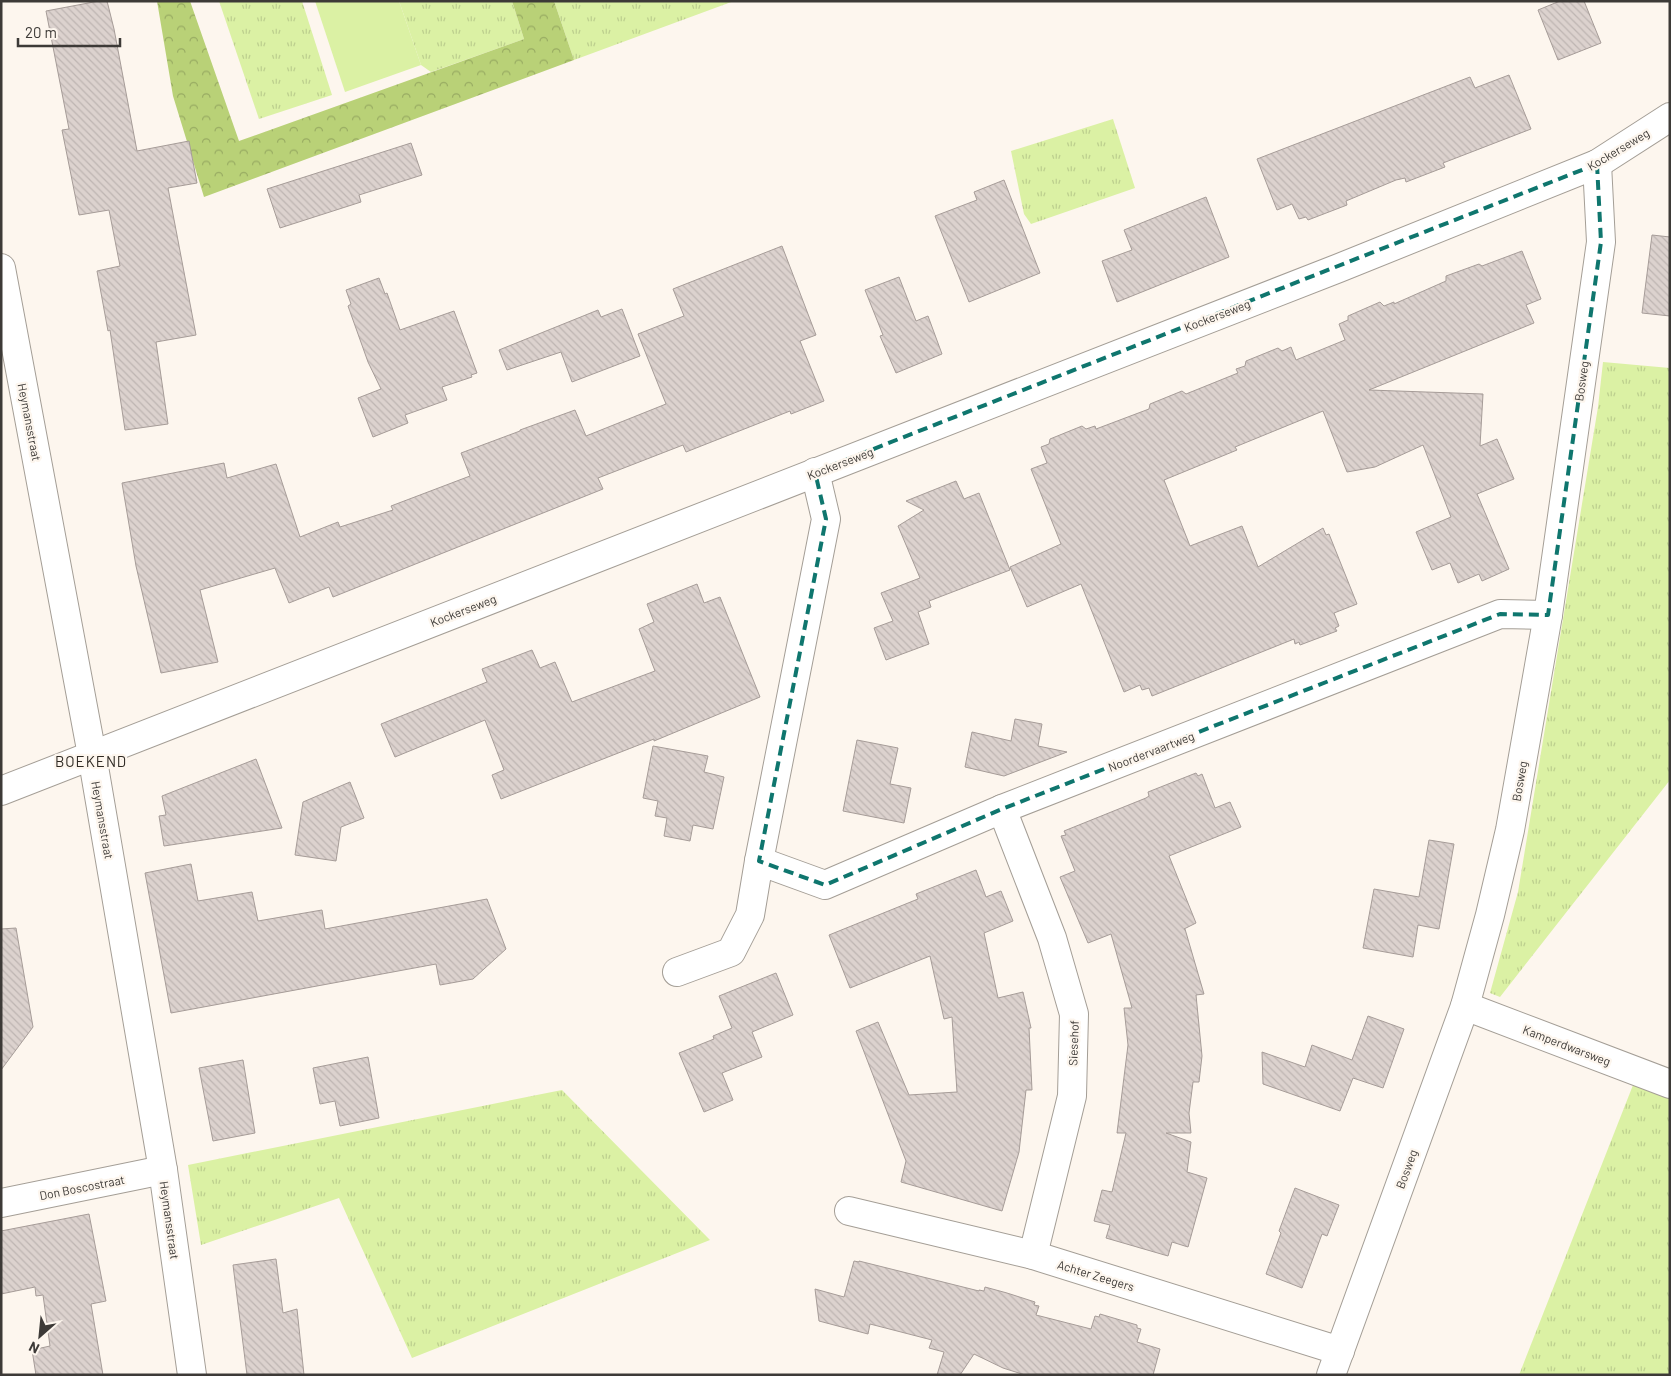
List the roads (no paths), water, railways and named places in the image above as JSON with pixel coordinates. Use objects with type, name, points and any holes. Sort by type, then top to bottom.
[{"type":"street","name":"Kockerseweg","points":[[1,791],[1339,268],[1598,164],[1670,117]]},
{"type":"street","name":"Bosweg","points":[[1336,1363],[1465,1006],[1490,915],[1510,830],[1548,614],[1601,242],[1598,164]]},
{"type":"street","name":"Heymansstraat","points":[[1,268],[92,755],[163,1170],[192,1375]]},
{"type":"street","points":[[677,972],[731,952],[750,915],[826,519],[815,472]]},
{"type":"street","name":"Noordervaartweg","points":[[759,861],[825,885],[1002,809],[1500,614],[1548,614]]},
{"type":"street","name":"Siesehof","points":[[1002,809],[1052,938],[1074,1014],[1072,1096],[1032,1255]]},
{"type":"street","name":"Kamperdwarsweg","points":[[1465,1006],[1670,1084]]},
{"type":"street","name":"Don Boscostraat","points":[[1,1203],[163,1170]]},
{"type":"street","name":"Achter Zeegers","points":[[848,1211],[1032,1255],[1336,1363]]},
{"type":"district","name":"BOEKEND","points":[[91,761]]}]
